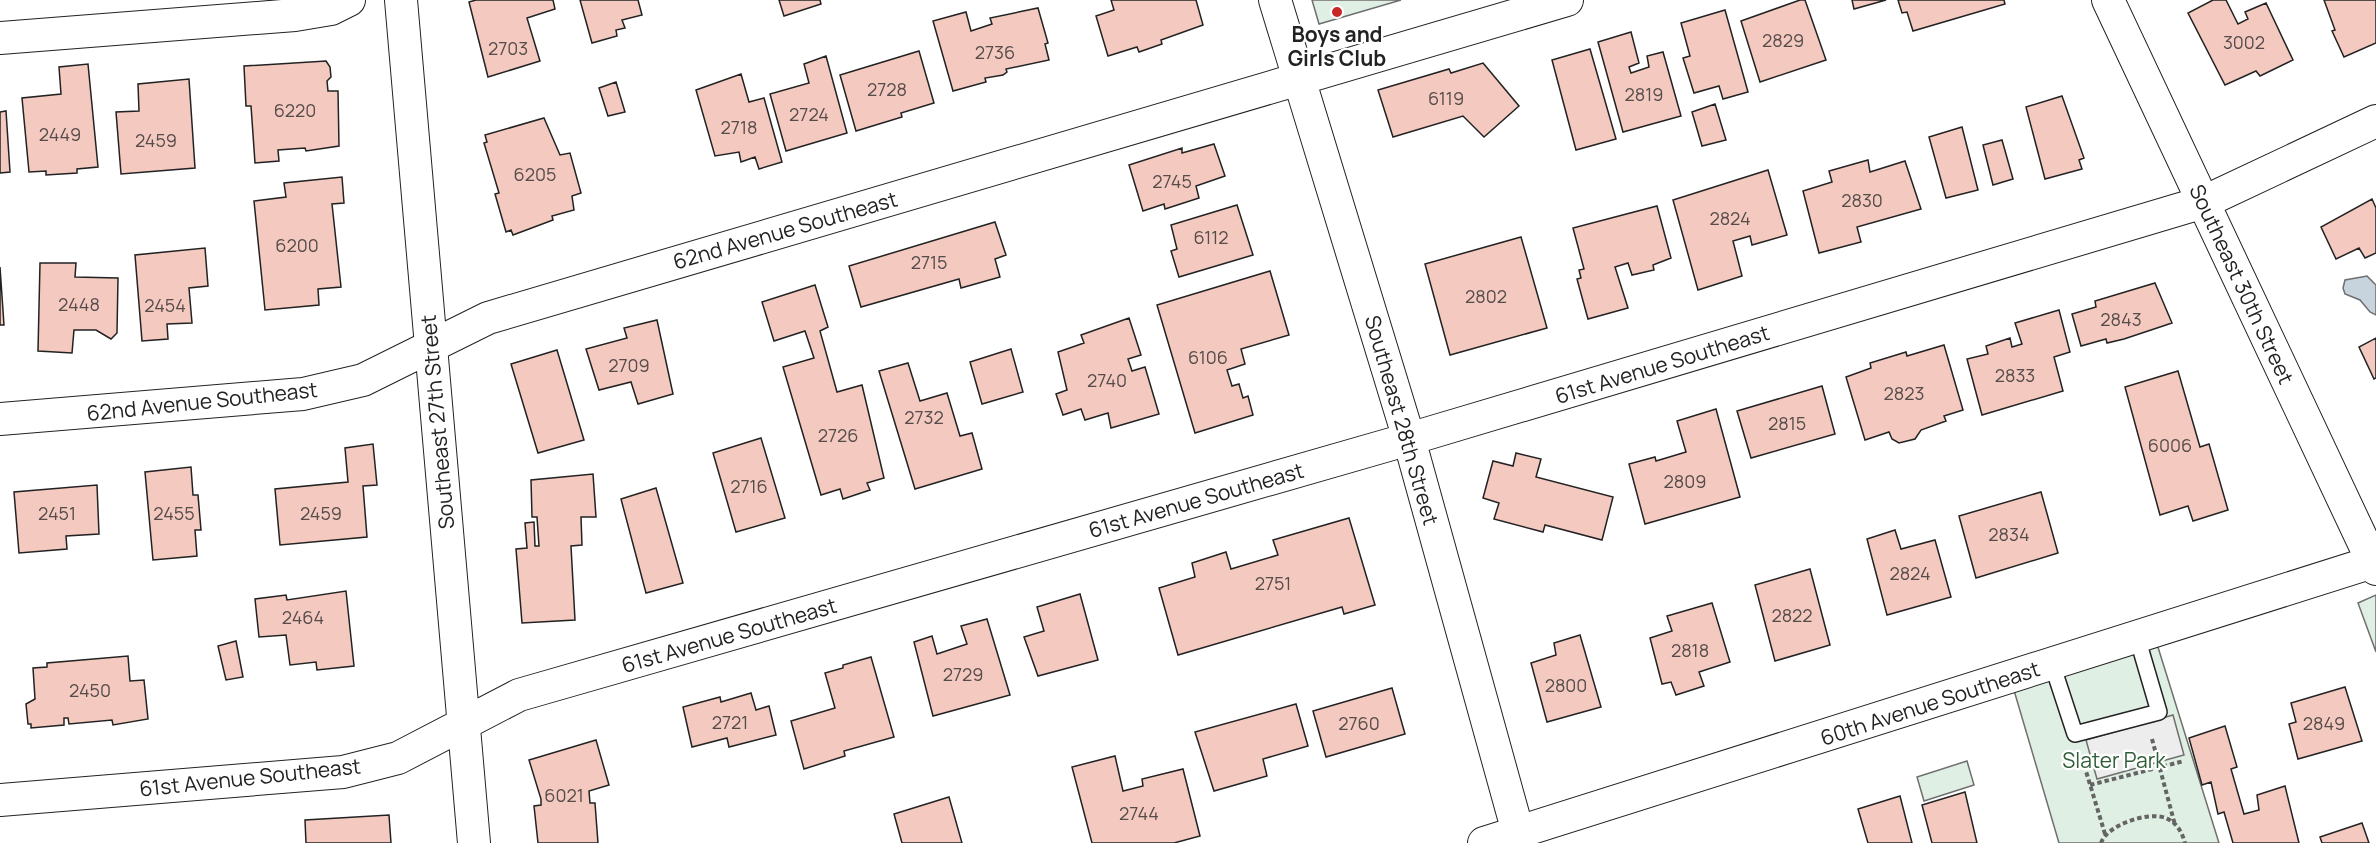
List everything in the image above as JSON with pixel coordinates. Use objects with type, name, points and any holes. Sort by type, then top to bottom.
[{"type":"street","points":[[0,38],[296,15],[332,9],[349,0]]},
{"type":"street","name":"Southeast 27th Street","points":[[401,0],[474,843]]},
{"type":"street","name":"Southeast 28th Street","points":[[1275,0],[1409,439],[1519,838]]},
{"type":"street","name":"62nd Avenue Southeast","points":[[0,419],[303,394],[363,380],[488,318],[1567,0]]},
{"type":"street","name":"Southeast 30th Street","points":[[2108,0],[2375,564]]},
{"type":"street","name":"61st Avenue Southeast","points":[[0,800],[343,772],[398,758],[519,695],[1409,439],[2204,202],[2376,121]]},
{"type":"street","name":"60th Avenue Southeast","points":[[1484,843],[1519,838],[2052,664],[2375,564]]},
{"type":"lane","points":[[2052,664],[2075,734],[2152,714],[2137,637]]},
{"type":"path","points":[[2152,714],[2160,767],[2175,825],[2185,843]]},
{"type":"path","points":[[2075,734],[2105,834]]},
{"type":"path","points":[[2090,785],[2184,760]]},
{"type":"path","points":[[2101,843],[2105,834],[2120,824],[2160,816],[2175,825]]},
{"type":"green space","name":"Boys and Girls Club","points":[[1312,0],[1401,0],[1319,24]]},
{"type":"green space","points":[[2376,595],[2376,652],[2358,603]]},
{"type":"green space","name":"Slater Park","points":[[2157,644],[2219,843],[2059,843],[2013,687]]},
{"type":"green space","points":[[1967,761],[1974,785],[1924,801],[1917,777]]},
{"type":"shaded area","points":[[2367,276],[2376,285],[2376,315],[2370,312],[2360,300],[2345,294],[2343,288],[2345,280]]},
{"type":"shaded area","points":[[2173,715],[2184,755],[2097,779],[2086,740]]},
{"type":"building","points":[[476,0],[553,0],[555,9],[527,18],[540,61],[488,77],[469,2]]},
{"type":"building","points":[[580,0],[638,0],[642,15],[622,20],[625,28],[616,30],[617,36],[592,43]]},
{"type":"building","points":[[779,0],[820,0],[821,4],[784,16]]},
{"type":"building","points":[[1111,0],[1196,0],[1203,25],[1161,40],[1162,44],[1139,52],[1137,47],[1108,56],[1096,16],[1114,10]]},
{"type":"building","points":[[1805,0],[1826,60],[1760,82],[1741,21]]},
{"type":"building","points":[[1852,0],[1886,0],[1854,9]]},
{"type":"building","points":[[1898,0],[2004,0],[2005,4],[1913,31],[1907,12],[1902,13]]},
{"type":"building","points":[[2213,0],[2226,0],[2238,24],[2248,19],[2245,12],[2266,3],[2293,60],[2260,76],[2256,71],[2225,85],[2188,13]]},
{"type":"building","points":[[2324,0],[2376,0],[2376,43],[2344,57],[2332,31],[2335,30]]},
{"type":"building","points":[[1038,8],[1048,43],[1045,44],[1049,60],[1006,69],[1007,72],[1003,75],[985,78],[986,82],[953,91],[933,21],[966,12],[971,31],[992,24],[990,18]]},
{"type":"building","points":[[1725,10],[1748,92],[1723,99],[1719,86],[1694,93],[1683,58],[1690,56],[1681,23]]},
{"type":"building","points":[[1631,32],[1639,63],[1629,67],[1631,73],[1649,67],[1647,56],[1663,52],[1681,116],[1623,132],[1598,42]]},
{"type":"building","points":[[1590,49],[1616,139],[1576,150],[1552,60]]},
{"type":"building","points":[[919,51],[934,103],[901,113],[902,117],[856,131],[840,75]]},
{"type":"building","points":[[826,56],[847,133],[786,151],[770,94],[809,83],[804,64]]},
{"type":"building","points":[[326,61],[330,67],[331,77],[327,81],[328,91],[338,91],[339,146],[306,151],[305,148],[278,150],[279,161],[255,163],[251,106],[246,106],[244,66]]},
{"type":"building","points":[[1483,63],[1519,106],[1484,137],[1463,116],[1393,137],[1378,90],[1449,69],[1451,73]]},
{"type":"building","points":[[88,64],[98,167],[77,169],[77,173],[46,175],[46,171],[29,172],[22,98],[61,94],[59,67]]},
{"type":"building","points":[[741,74],[749,102],[764,98],[782,162],[759,169],[755,157],[741,162],[739,152],[715,156],[696,90]]},
{"type":"building","points":[[189,79],[195,168],[121,174],[116,112],[139,111],[138,84]]},
{"type":"building","points":[[616,82],[625,112],[608,116],[599,88]]},
{"type":"building","points":[[2062,96],[2084,158],[2079,160],[2082,169],[2045,179],[2026,107]]},
{"type":"building","points":[[1715,104],[1726,140],[1702,146],[1692,112]]},
{"type":"building","points":[[6,111],[10,172],[0,173],[0,112]]},
{"type":"building","points":[[544,118],[560,155],[570,153],[581,193],[572,196],[574,210],[552,216],[553,220],[513,235],[511,230],[506,232],[495,194],[499,193],[484,143],[487,142],[485,135]]},
{"type":"building","points":[[1962,127],[1978,190],[1946,198],[1929,137]]},
{"type":"building","points":[[2002,140],[2013,179],[1993,185],[1983,145]]},
{"type":"building","points":[[1214,144],[1225,176],[1196,186],[1199,198],[1165,209],[1164,204],[1143,211],[1129,165],[1182,148],[1182,153]]},
{"type":"building","points":[[1868,160],[1870,172],[1905,161],[1921,209],[1857,227],[1861,242],[1819,253],[1803,191],[1832,182],[1829,171]]},
{"type":"building","points":[[1768,170],[1787,235],[1752,245],[1750,236],[1733,241],[1742,276],[1698,290],[1673,200]]},
{"type":"building","points":[[342,177],[344,203],[332,204],[341,287],[318,289],[319,305],[265,310],[254,201],[286,197],[284,183]]},
{"type":"building","points":[[2372,199],[2376,208],[2376,253],[2365,258],[2359,248],[2336,259],[2321,227]]},
{"type":"building","points":[[1237,205],[1253,255],[1179,277],[1171,251],[1177,249],[1171,225]]},
{"type":"building","points":[[1657,206],[1671,258],[1653,265],[1654,270],[1632,275],[1628,263],[1615,267],[1628,308],[1588,319],[1577,279],[1581,278],[1579,270],[1584,269],[1573,228]]},
{"type":"building","points":[[995,222],[1006,255],[995,259],[1000,277],[961,288],[959,279],[861,307],[849,266]]},
{"type":"building","points":[[1521,237],[1547,328],[1450,355],[1425,264]]},
{"type":"building","points":[[205,248],[208,286],[189,288],[192,323],[167,324],[168,339],[142,341],[135,255]]},
{"type":"building","points":[[40,263],[76,263],[75,277],[118,278],[117,333],[111,339],[96,330],[74,330],[72,353],[38,351]]},
{"type":"building","points":[[0,267],[4,325],[0,325]]},
{"type":"building","points":[[1270,271],[1289,335],[1241,349],[1245,364],[1227,370],[1232,386],[1239,384],[1243,398],[1248,396],[1253,415],[1195,433],[1157,305]]},
{"type":"building","points":[[2155,283],[2172,323],[2124,339],[2107,343],[2106,339],[2081,346],[2072,314],[2096,307],[2095,301]]},
{"type":"building","points":[[815,285],[828,327],[820,331],[837,392],[862,385],[884,478],[867,483],[870,490],[843,499],[840,489],[821,495],[783,367],[814,358],[805,331],[774,341],[762,302]]},
{"type":"building","points":[[2059,310],[2070,352],[2054,357],[2063,391],[1982,415],[1967,359],[1988,354],[1986,346],[2010,338],[2012,347],[2022,344],[2015,323]]},
{"type":"building","points":[[1129,318],[1141,355],[1128,359],[1132,371],[1145,367],[1159,414],[1111,428],[1108,413],[1085,420],[1081,409],[1063,415],[1056,394],[1067,390],[1058,352],[1084,343],[1081,335]]},
{"type":"building","points":[[657,320],[673,394],[638,404],[631,382],[599,390],[586,349],[627,338],[624,328]]},
{"type":"building","points":[[2376,338],[2376,378],[2374,379],[2359,347]]},
{"type":"building","points":[[1944,345],[1963,410],[1944,416],[1946,421],[1921,430],[1915,439],[1899,443],[1892,439],[1889,432],[1865,440],[1846,377],[1871,368],[1870,363],[1906,352],[1907,356]]},
{"type":"building","points":[[1011,349],[1023,392],[982,404],[970,362]]},
{"type":"building","points":[[557,350],[584,440],[538,453],[511,364]]},
{"type":"building","points":[[908,363],[920,401],[947,393],[960,436],[972,433],[982,469],[915,489],[879,371]]},
{"type":"building","points":[[2178,371],[2200,447],[2209,444],[2228,510],[2193,521],[2188,506],[2160,515],[2125,387]]},
{"type":"building","points":[[1822,386],[1835,434],[1751,458],[1737,411]]},
{"type":"building","points":[[1716,409],[1740,497],[1645,524],[1629,464],[1655,457],[1656,461],[1686,452],[1677,421]]},
{"type":"building","points":[[761,438],[785,518],[736,532],[713,453]]},
{"type":"building","points":[[373,444],[377,485],[363,486],[367,537],[280,545],[275,489],[348,482],[345,448]]},
{"type":"building","points":[[1516,453],[1541,459],[1536,477],[1613,497],[1602,540],[1545,525],[1543,532],[1494,519],[1499,503],[1483,498],[1493,461],[1513,466]]},
{"type":"building","points":[[191,467],[193,495],[198,495],[201,530],[195,530],[197,556],[153,560],[145,472]]},
{"type":"building","points":[[593,474],[596,517],[581,517],[582,545],[571,546],[575,620],[522,623],[516,549],[527,548],[525,523],[534,522],[535,546],[539,546],[537,517],[532,517],[531,480]]},
{"type":"building","points":[[97,485],[99,534],[66,536],[67,549],[19,553],[14,492]]},
{"type":"building","points":[[656,488],[683,583],[646,593],[621,499]]},
{"type":"building","points":[[2041,492],[2058,553],[1976,578],[1959,516]]},
{"type":"building","points":[[1349,518],[1375,605],[1344,614],[1342,607],[1178,655],[1159,588],[1195,577],[1192,563],[1226,552],[1231,569],[1278,555],[1273,540]]},
{"type":"building","points":[[1895,530],[1901,549],[1935,540],[1951,597],[1887,615],[1867,539]]},
{"type":"building","points":[[1810,569],[1830,645],[1775,661],[1755,585]]},
{"type":"building","points":[[346,591],[354,666],[317,670],[316,662],[290,665],[286,635],[259,637],[255,599],[286,595],[287,600]]},
{"type":"building","points":[[1080,594],[1098,660],[1038,676],[1024,637],[1044,631],[1037,607]]},
{"type":"building","points":[[1712,603],[1730,662],[1699,672],[1704,686],[1676,695],[1671,682],[1662,684],[1650,638],[1672,631],[1667,616]]},
{"type":"building","points":[[987,619],[1010,695],[933,716],[914,642],[932,636],[937,654],[967,644],[961,626]]},
{"type":"building","points":[[1580,635],[1601,707],[1547,722],[1531,663],[1556,655],[1554,643]]},
{"type":"building","points":[[236,641],[243,677],[226,680],[218,646]]},
{"type":"building","points":[[128,656],[130,681],[144,680],[148,719],[113,725],[112,720],[69,724],[68,718],[64,718],[64,725],[31,728],[31,724],[28,724],[26,704],[35,699],[33,668],[47,667],[47,663]]},
{"type":"building","points":[[871,657],[894,737],[844,751],[845,756],[804,769],[791,721],[835,708],[825,673]]},
{"type":"building","points":[[2345,687],[2362,741],[2298,759],[2289,724],[2296,722],[2291,703]]},
{"type":"building","points":[[1392,688],[1405,734],[1326,757],[1313,711]]},
{"type":"building","points":[[751,693],[756,710],[769,706],[776,735],[729,747],[727,738],[692,747],[683,707],[720,697],[721,702]]},
{"type":"building","points":[[1296,704],[1308,746],[1263,759],[1267,776],[1214,791],[1195,732]]},
{"type":"building","points":[[2225,726],[2237,767],[2231,769],[2244,814],[2259,810],[2257,795],[2285,786],[2299,843],[2233,843],[2224,812],[2218,814],[2211,782],[2202,785],[2189,738]]},
{"type":"building","points":[[596,740],[609,785],[589,791],[590,803],[595,803],[598,843],[538,843],[534,806],[541,805],[541,799],[529,760]]},
{"type":"building","points":[[1115,756],[1123,791],[1143,786],[1142,779],[1183,769],[1200,836],[1174,843],[1092,843],[1072,767]]},
{"type":"building","points":[[1965,792],[1977,843],[1932,843],[1922,805]]},
{"type":"building","points":[[1900,796],[1912,843],[1868,843],[1858,809]]},
{"type":"building","points":[[949,797],[962,843],[902,843],[894,814]]},
{"type":"building","points":[[389,815],[391,843],[306,843],[305,820]]},
{"type":"building","points":[[2362,823],[2369,843],[2322,843],[2320,837]]},
{"type":"place","name":"Boys and Girls Club","points":[[1337,12]]}]
